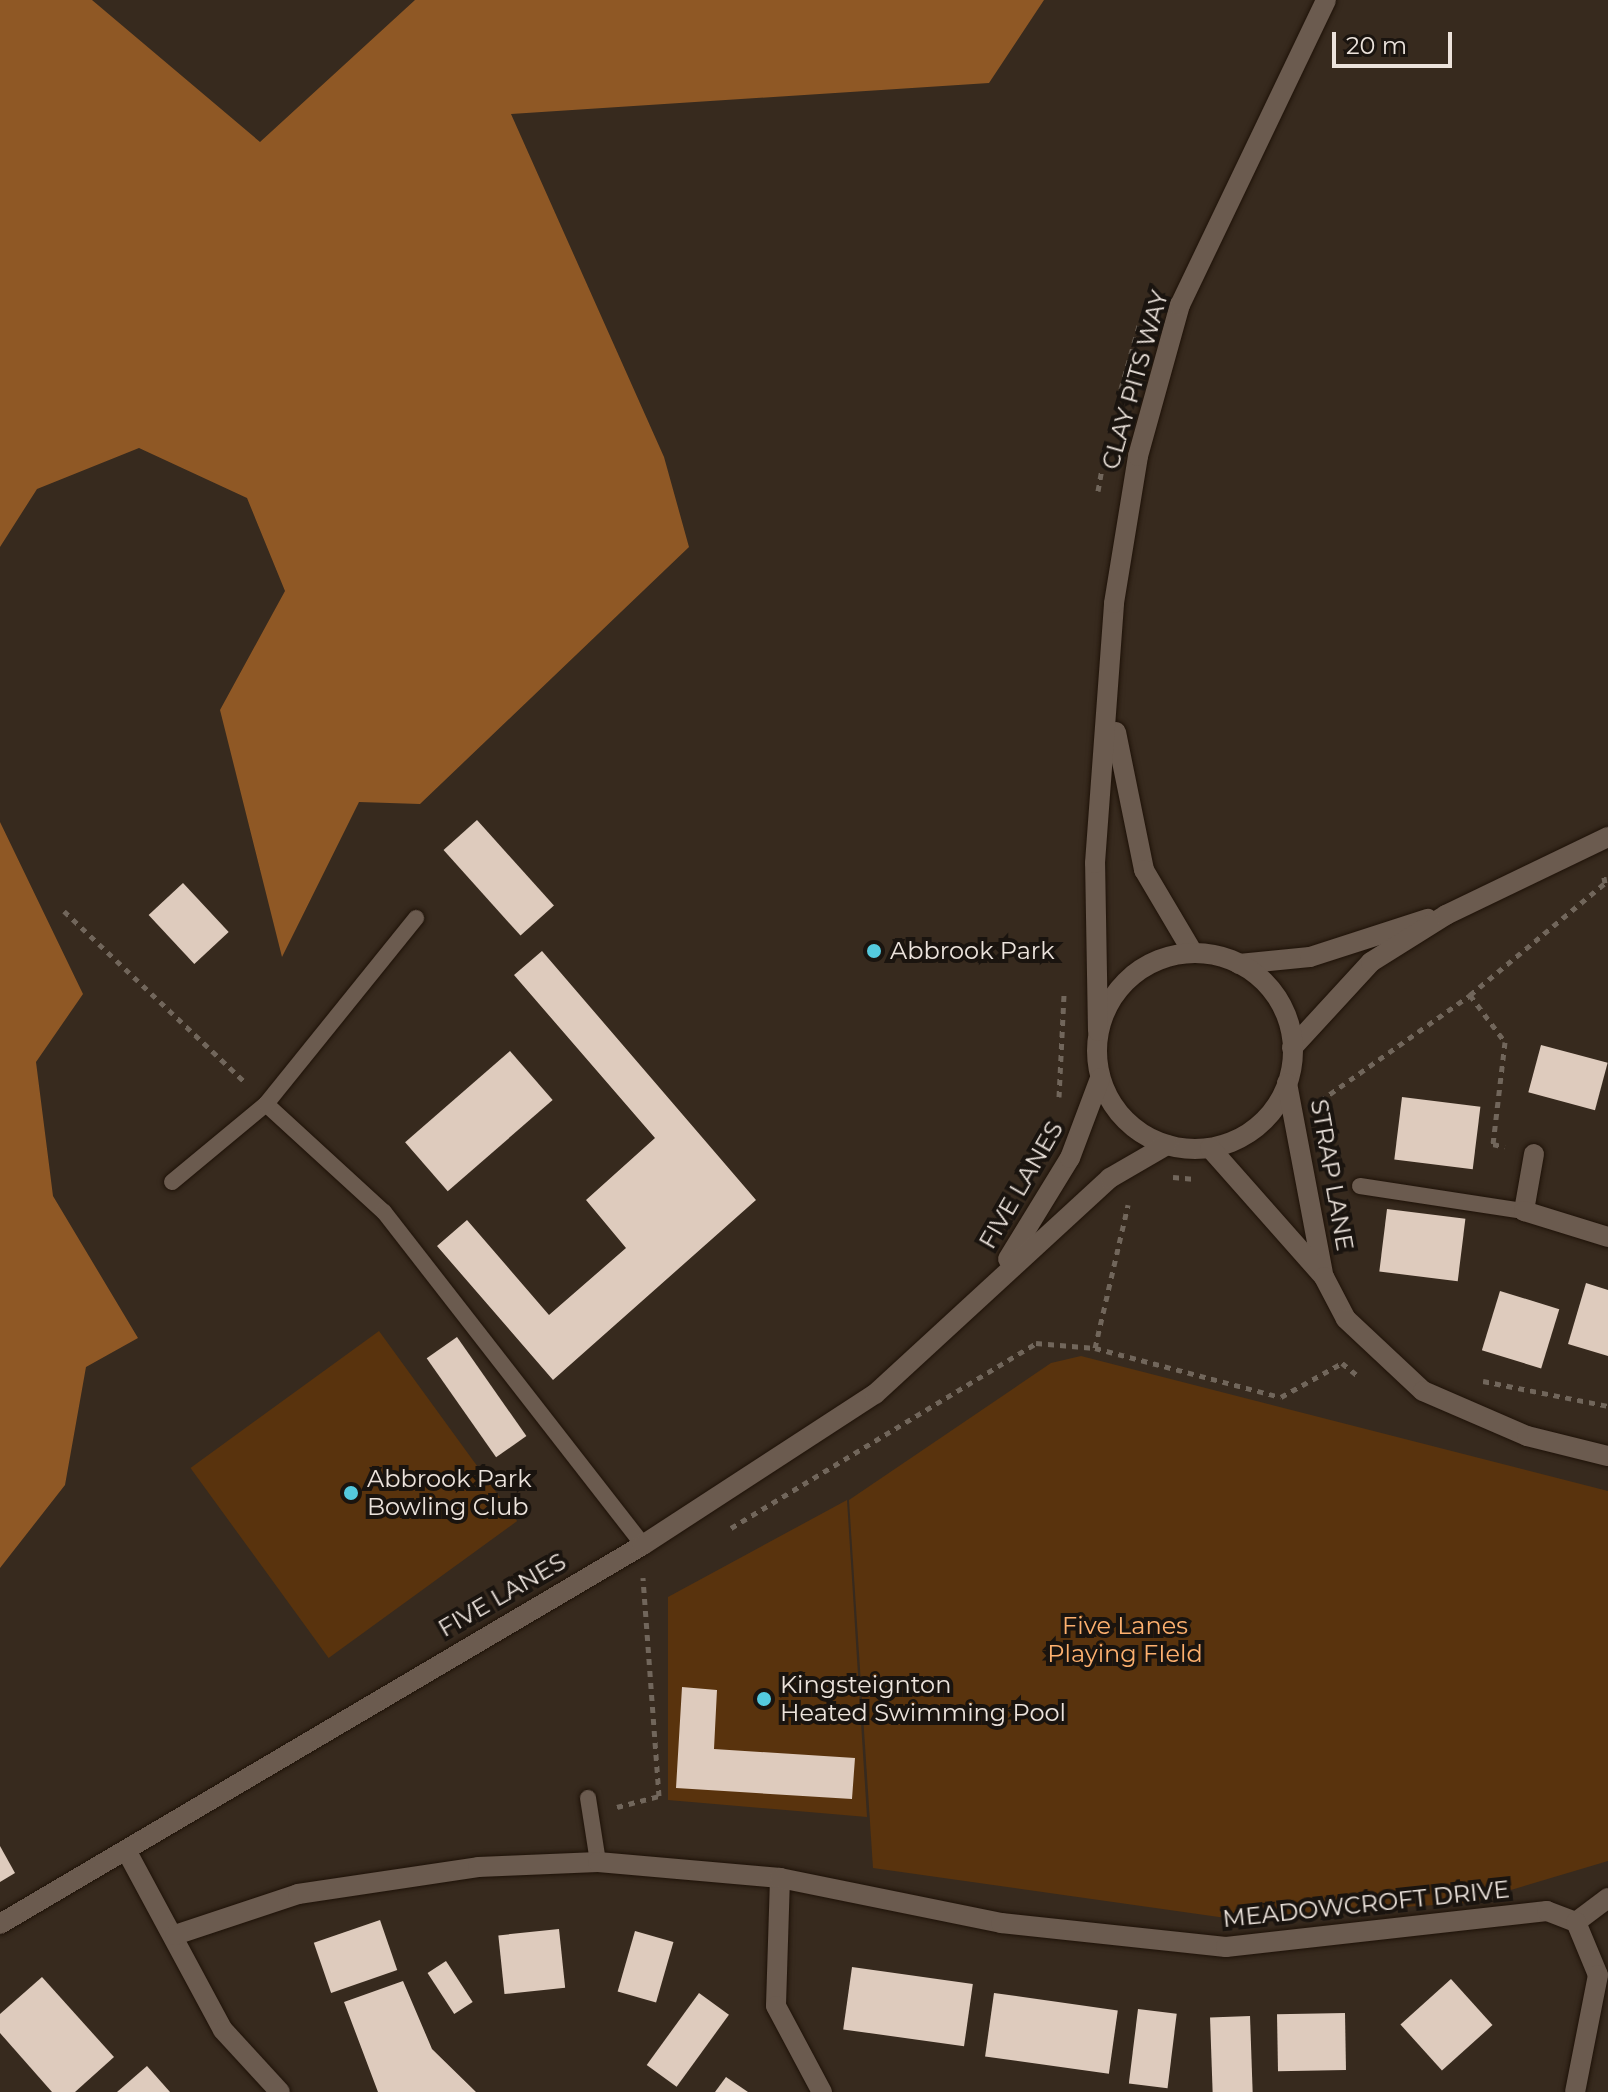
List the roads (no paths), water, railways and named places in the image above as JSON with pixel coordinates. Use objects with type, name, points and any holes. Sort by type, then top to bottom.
[{"type":"main road","name":"CLAY PITS WAY","points":[[1098,1031],[1095,863],[1111,709],[1114,603],[1138,456],[1180,305],[1326,0]]},
{"type":"main road","name":"CLAY PITS WAY","points":[[1111,709],[1144,870],[1193,953]]},
{"type":"main road","points":[[1292,1048],[1371,962],[1446,915],[1603,841]]},
{"type":"main road","points":[[1239,964],[1283,1008],[1292,1048],[1287,1083],[1265,1119],[1210,1148],[1167,1145],[1118,1112],[1100,1078],[1098,1031],[1132,976],[1193,953],[1239,964],[1310,957],[1446,915]]},
{"type":"main road","name":"FIVE LANES","points":[[1000,1272],[1070,1158],[1100,1078]]},
{"type":"main road","name":"STRAP LANE","points":[[1287,1083],[1324,1277]]},
{"type":"main road","name":"FIVE LANES","points":[[0,1924],[643,1545],[875,1394],[1000,1272],[1110,1178],[1167,1145]]},
{"type":"main road","name":"STRAP LANE","points":[[1210,1148],[1244,1182],[1324,1277],[1346,1319],[1423,1391],[1527,1436],[1608,1456]]},
{"type":"main road","points":[[1534,1154],[1524,1211],[1608,1237]]},
{"type":"main road","points":[[126,1850],[175,1935],[223,2030],[280,2092]]},
{"type":"main road","name":"MEADOWCROFT DRIVE","points":[[175,1935],[298,1894],[478,1867],[598,1862],[780,1878],[1001,1923],[1226,1947],[1547,1911],[1576,1922]]},
{"type":"main road","points":[[780,1878],[776,2006],[822,2092]]},
{"type":"main road","points":[[1575,2092],[1598,1975],[1576,1922],[1608,1898]]},
{"type":"lane","points":[[172,1182],[266,1104],[416,918]]},
{"type":"lane","points":[[266,1104],[384,1212],[643,1545]]},
{"type":"lane","points":[[1360,1186],[1524,1211]]},
{"type":"lane","points":[[591,1806],[598,1862]]},
{"type":"place","name":"Abbrook Park","points":[[874,951]]},
{"type":"place","name":"Abbrook Park Bowling Club","points":[[351,1493]]},
{"type":"place","name":"Kingsteignton Heated Swimming Pool","points":[[764,1699]]},
{"type":"park label","name":"Five Lanes Playing FIeld","points":[[1125,1640]]}]
